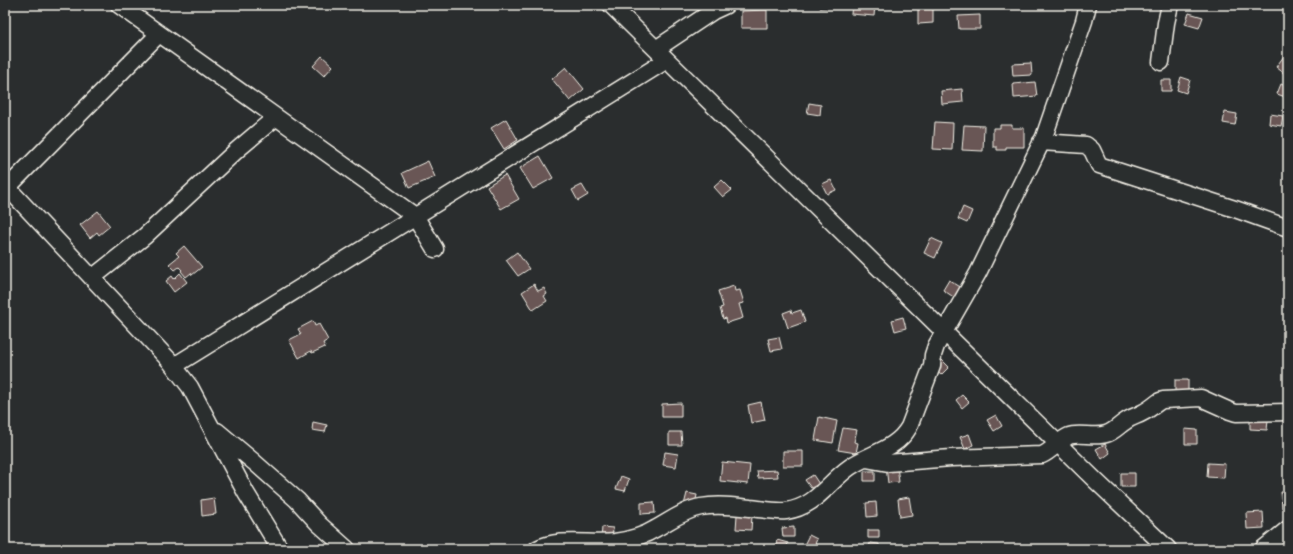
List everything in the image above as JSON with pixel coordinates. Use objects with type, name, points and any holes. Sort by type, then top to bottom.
[{"type":"street","points":[[119,5],[415,216],[435,249]]},
{"type":"street","points":[[611,5],[943,332],[1168,549]]},
{"type":"street","points":[[656,49],[713,11],[726,5]]},
{"type":"street","points":[[537,549],[557,543],[604,546],[633,538],[654,530],[685,511],[701,507],[719,506],[770,511],[786,511],[799,508],[822,494],[838,476],[851,466],[896,443],[904,436],[909,427],[932,366],[936,346],[978,273],[1041,142],[1084,21],[1088,5]]},
{"type":"street","points":[[1161,62],[1170,5]]},
{"type":"street","points":[[159,34],[6,186],[174,366],[190,387],[246,493],[280,549]]},
{"type":"street","points":[[174,366],[667,60]]},
{"type":"street","points":[[92,278],[145,236],[237,150],[276,117]]},
{"type":"street","points":[[1041,142],[1086,145],[1092,150],[1099,165],[1235,209],[1288,228]]},
{"type":"street","points":[[866,458],[888,463],[951,458],[1042,455],[1047,453],[1069,436],[1096,436],[1107,434],[1116,429],[1132,416],[1142,413],[1163,400],[1201,398],[1230,411],[1236,412],[1288,412]]},
{"type":"street","points":[[211,426],[297,500],[319,524],[348,549]]},
{"type":"street","points":[[1263,549],[1288,529]]},
{"type":"building","points":[[820,5],[839,5],[839,7],[820,8]]},
{"type":"building","points":[[852,5],[875,5],[874,16],[851,14]]},
{"type":"building","points":[[918,6],[933,6],[933,23],[918,24]]},
{"type":"building","points":[[767,10],[767,28],[741,28],[741,11]]},
{"type":"building","points":[[1189,13],[1203,17],[1199,28],[1185,24]]},
{"type":"building","points":[[980,15],[980,29],[959,29],[958,16]]},
{"type":"building","points":[[322,56],[333,66],[324,76],[313,66]]},
{"type":"building","points":[[1284,56],[1288,59],[1288,69],[1285,74],[1276,67]]},
{"type":"building","points":[[1031,63],[1032,75],[1013,76],[1012,64]]},
{"type":"building","points":[[566,67],[584,89],[570,101],[552,79]]},
{"type":"building","points":[[1181,77],[1190,80],[1186,93],[1177,90]]},
{"type":"building","points":[[1161,80],[1171,80],[1171,91],[1161,91]]},
{"type":"building","points":[[1035,82],[1037,96],[1014,98],[1013,84]]},
{"type":"building","points":[[1281,84],[1288,87],[1288,98],[1277,94]]},
{"type":"building","points":[[962,89],[963,102],[942,104],[941,91]]},
{"type":"building","points":[[809,103],[821,105],[820,115],[807,113]]},
{"type":"building","points":[[1225,112],[1237,114],[1235,125],[1223,123]]},
{"type":"building","points":[[1270,114],[1283,116],[1281,126],[1269,124]]},
{"type":"building","points":[[506,119],[518,140],[504,149],[491,128]]},
{"type":"building","points":[[935,122],[953,123],[952,150],[933,149]]},
{"type":"building","points":[[964,125],[984,126],[983,151],[962,150]]},
{"type":"building","points":[[1000,125],[1012,125],[1012,128],[1024,128],[1024,147],[1006,147],[1006,150],[997,150],[997,147],[993,147],[993,128],[1000,128]]},
{"type":"building","points":[[540,156],[553,178],[533,189],[520,168]]},
{"type":"building","points":[[428,161],[435,177],[409,188],[402,173]]},
{"type":"building","points":[[505,175],[519,199],[501,209],[487,186]]},
{"type":"building","points":[[722,180],[732,190],[723,197],[714,187]]},
{"type":"building","points":[[831,180],[836,190],[827,194],[822,184]]},
{"type":"building","points":[[582,185],[588,195],[578,201],[572,190]]},
{"type":"building","points":[[963,207],[972,211],[967,223],[958,219]]},
{"type":"building","points":[[98,211],[110,226],[99,235],[97,232],[90,238],[80,225]]},
{"type":"building","points":[[931,238],[942,243],[935,258],[924,253]]},
{"type":"building","points":[[184,246],[202,267],[192,275],[191,273],[186,277],[179,267],[175,270],[169,264],[179,256],[176,253]]},
{"type":"building","points":[[517,252],[529,269],[518,276],[506,260]]},
{"type":"building","points":[[180,273],[187,282],[174,292],[166,281],[172,276],[174,279]]},
{"type":"building","points":[[949,280],[962,288],[955,298],[943,290]]},
{"type":"building","points":[[534,284],[538,291],[544,288],[547,294],[544,296],[547,301],[533,310],[522,292]]},
{"type":"building","points":[[734,286],[735,291],[740,290],[744,303],[739,304],[743,318],[727,323],[726,318],[723,319],[720,308],[723,307],[718,291]]},
{"type":"building","points":[[791,310],[792,313],[801,310],[805,322],[788,328],[783,313]]},
{"type":"building","points":[[903,317],[906,328],[895,331],[892,320]]},
{"type":"building","points":[[313,321],[315,326],[319,324],[328,340],[323,343],[325,347],[312,353],[311,351],[299,358],[289,340],[301,334],[298,329]]},
{"type":"building","points":[[779,337],[782,349],[771,351],[768,339]]},
{"type":"building","points":[[942,360],[949,367],[941,375],[934,369]]},
{"type":"building","points":[[1175,380],[1188,380],[1188,394],[1175,394]]},
{"type":"building","points":[[962,395],[969,402],[962,408],[956,400]]},
{"type":"building","points":[[761,402],[765,420],[751,423],[748,405]]},
{"type":"building","points":[[681,403],[681,417],[662,417],[662,404]]},
{"type":"building","points":[[996,415],[1002,426],[994,431],[987,420]]},
{"type":"building","points":[[819,417],[837,421],[833,443],[815,440]]},
{"type":"building","points":[[1250,418],[1268,420],[1267,430],[1250,429]]},
{"type":"building","points":[[313,422],[327,425],[325,432],[312,430]]},
{"type":"building","points":[[843,428],[857,430],[854,442],[858,443],[856,453],[838,450]]},
{"type":"building","points":[[1185,429],[1197,430],[1197,444],[1185,444]]},
{"type":"building","points":[[669,432],[681,432],[682,445],[669,445]]},
{"type":"building","points":[[969,434],[973,445],[965,449],[960,437]]},
{"type":"building","points":[[1105,444],[1110,453],[1102,459],[1096,449]]},
{"type":"building","points":[[783,451],[803,451],[803,466],[783,466]]},
{"type":"building","points":[[665,452],[678,454],[676,467],[663,465]]},
{"type":"building","points":[[722,462],[750,465],[748,484],[720,481]]},
{"type":"building","points":[[1208,463],[1225,464],[1224,478],[1207,477]]},
{"type":"building","points":[[897,466],[899,482],[888,483],[886,467]]},
{"type":"building","points":[[777,470],[778,477],[758,478],[757,471]]},
{"type":"building","points":[[864,471],[875,471],[875,481],[864,481]]},
{"type":"building","points":[[1121,473],[1135,473],[1135,487],[1121,487]]},
{"type":"building","points":[[813,475],[819,484],[811,488],[805,480]]},
{"type":"building","points":[[621,476],[629,479],[625,491],[616,489]]},
{"type":"building","points":[[1281,492],[1288,492],[1288,508],[1282,508]]},
{"type":"building","points":[[687,493],[697,495],[694,508],[684,505]]},
{"type":"building","points":[[909,497],[912,515],[900,517],[898,499]]},
{"type":"building","points":[[214,498],[216,514],[202,516],[201,500]]},
{"type":"building","points":[[654,502],[655,513],[641,514],[641,503]]},
{"type":"building","points":[[876,502],[877,516],[867,517],[866,503]]},
{"type":"building","points":[[1263,512],[1264,528],[1247,529],[1246,513]]},
{"type":"building","points":[[737,515],[752,516],[751,530],[736,529]]},
{"type":"building","points":[[602,527],[613,528],[612,541],[601,540]]},
{"type":"building","points":[[794,527],[794,537],[783,537],[782,528]]},
{"type":"building","points":[[868,530],[879,530],[879,538],[868,538]]},
{"type":"building","points":[[809,535],[817,539],[813,549],[804,545]]},
{"type":"building","points":[[777,540],[788,543],[786,549],[775,549]]},
{"type":"building","points":[[870,543],[879,544],[879,549],[869,549]]}]
